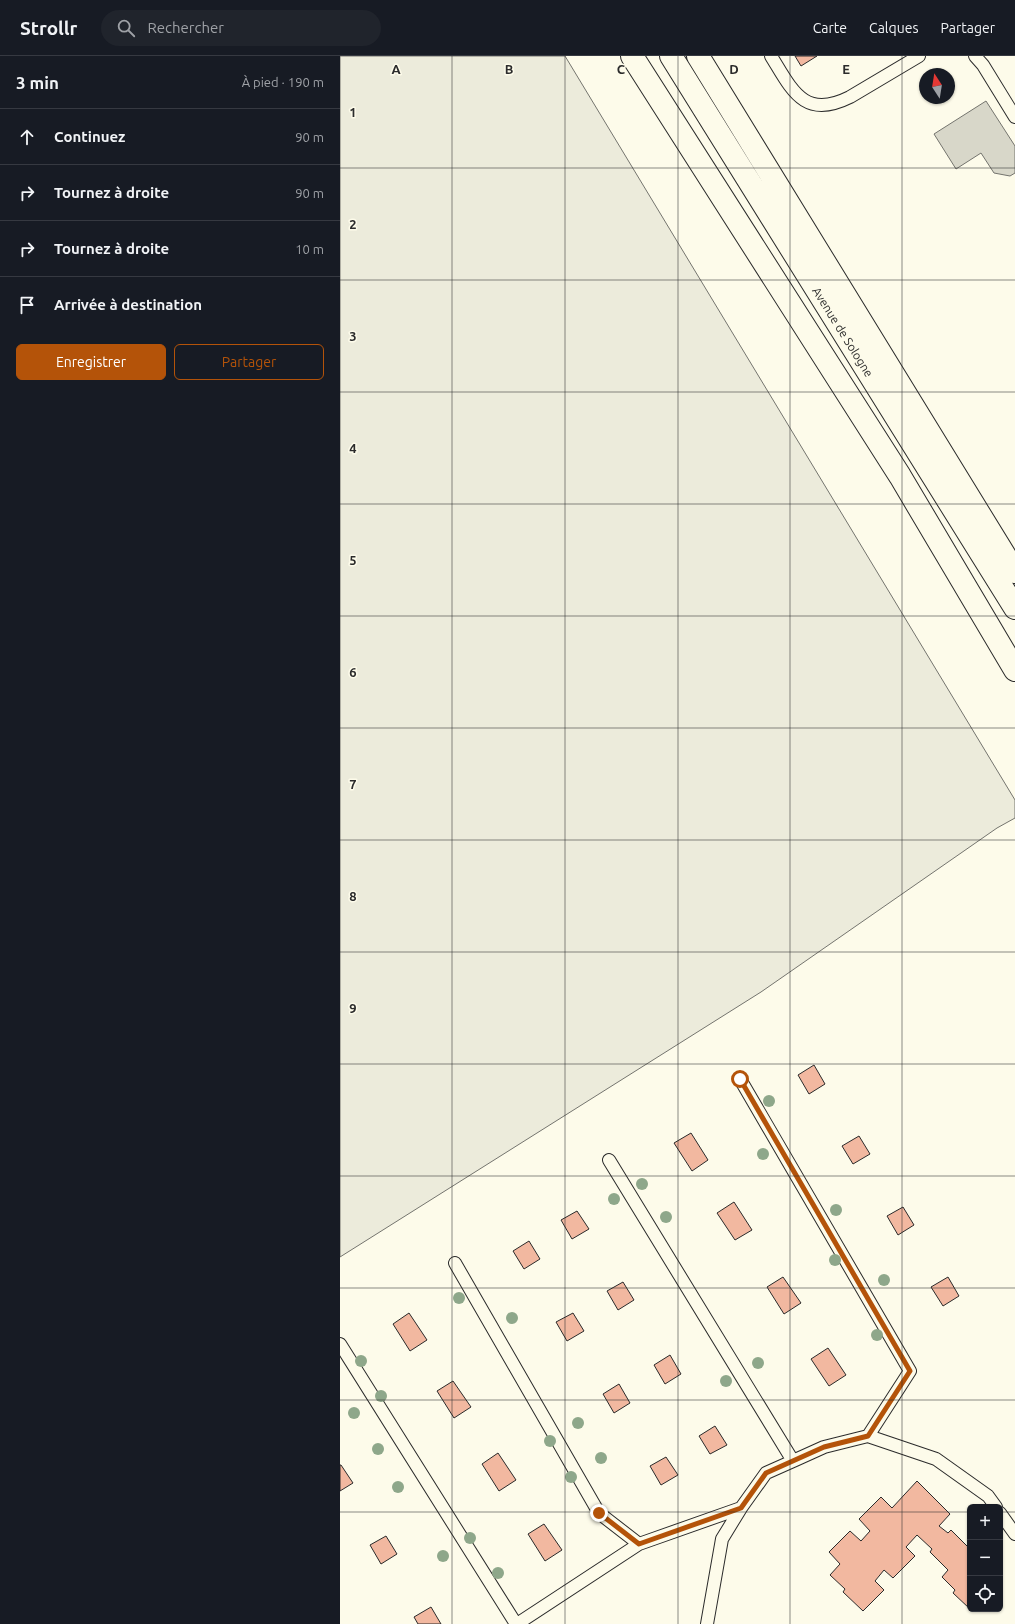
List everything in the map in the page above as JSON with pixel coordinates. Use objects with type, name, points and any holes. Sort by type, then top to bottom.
[{"type":"main road","points":[[632,56],[900,476],[972,600],[1015,670]]},
{"type":"main road","name":"Avenue de Sologne","points":[[670,56],[1015,608]]},
{"type":"main road","points":[[698,56],[1015,572]]},
{"type":"main road","points":[[972,600],[1015,680]]},
{"type":"lane","points":[[770,56],[792,90],[798,96],[805,101],[822,106],[840,102],[850,97],[919,56]]},
{"type":"lane","points":[[975,56],[983,65],[1015,117]]},
{"type":"lane","points":[[740,1079],[910,1371],[868,1436]]},
{"type":"lane","points":[[609,1160],[793,1461]]},
{"type":"lane","points":[[455,1263],[599,1513],[639,1544]]},
{"type":"lane","points":[[340,1344],[516,1624],[639,1544],[741,1508]]},
{"type":"lane","points":[[707,1624],[722,1539],[741,1508],[766,1473],[824,1447],[868,1436],[936,1459],[988,1496],[994,1504]]},
{"type":"lane","points":[[1003,1517],[1015,1534]]},
{"type":"shaded area","points":[[340,56],[565,56],[1015,800],[1015,818],[997,828],[761,992],[340,1257]]},
{"type":"shaded area","points":[[986,101],[1015,146],[1015,173],[1010,176],[994,173],[981,153],[956,169],[934,134]]},
{"type":"building","points":[[795,56],[817,56],[801,66]]},
{"type":"building","points":[[814,1065],[825,1084],[809,1094],[798,1075]]},
{"type":"building","points":[[691,1133],[708,1160],[692,1171],[674,1143]]},
{"type":"building","points":[[859,1136],[870,1154],[853,1164],[842,1146]]},
{"type":"building","points":[[734,1202],[752,1230],[735,1240],[717,1213]]},
{"type":"building","points":[[903,1207],[914,1225],[898,1235],[887,1216]]},
{"type":"building","points":[[577,1211],[589,1229],[572,1239],[561,1220]]},
{"type":"building","points":[[529,1241],[540,1259],[524,1269],[513,1251]]},
{"type":"building","points":[[783,1277],[801,1303],[784,1314],[767,1287]]},
{"type":"building","points":[[948,1277],[959,1296],[943,1306],[931,1287]]},
{"type":"building","points":[[623,1282],[634,1300],[618,1310],[607,1291]]},
{"type":"building","points":[[409,1313],[427,1340],[410,1351],[393,1324]]},
{"type":"building","points":[[573,1313],[584,1331],[567,1341],[556,1322]]},
{"type":"building","points":[[828,1348],[846,1375],[829,1386],[811,1359]]},
{"type":"building","points":[[670,1355],[681,1374],[665,1384],[654,1365]]},
{"type":"building","points":[[453,1381],[471,1407],[454,1418],[437,1391]]},
{"type":"building","points":[[619,1384],[630,1403],[614,1413],[603,1394]]},
{"type":"building","points":[[715,1426],[727,1445],[710,1454],[699,1436]]},
{"type":"building","points":[[498,1453],[516,1480],[499,1491],[482,1464]]},
{"type":"building","points":[[666,1457],[678,1475],[661,1485],[650,1466]]},
{"type":"building","points":[[340,1465],[353,1483],[340,1491]]},
{"type":"building","points":[[917,1481],[950,1514],[939,1526],[948,1533],[951,1530],[967,1546],[967,1606],[953,1593],[955,1590],[942,1577],[948,1570],[930,1552],[932,1549],[917,1535],[906,1547],[915,1556],[893,1578],[884,1570],[875,1581],[884,1590],[863,1611],[843,1592],[845,1589],[830,1575],[840,1564],[829,1552],[850,1531],[861,1541],[870,1531],[859,1519],[881,1497],[892,1508]]},
{"type":"building","points":[[544,1524],[562,1550],[545,1561],[528,1534]]},
{"type":"building","points":[[386,1536],[397,1554],[381,1564],[370,1545]]},
{"type":"building","points":[[431,1607],[441,1624],[418,1624],[414,1617]]},
{"type":"route","points":[[599,1513],[639,1544],[741,1508],[766,1473],[824,1447],[868,1436],[910,1371],[740,1079]]}]
